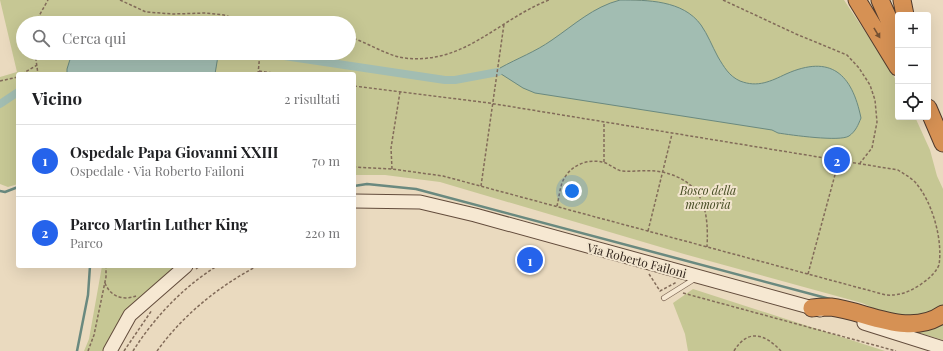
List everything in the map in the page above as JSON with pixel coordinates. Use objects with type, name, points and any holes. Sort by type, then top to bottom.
[{"type":"highway","points":[[857,0],[895,62]]},
{"type":"highway","points":[[880,0],[895,33]]},
{"type":"highway","points":[[902,0],[904,12]]},
{"type":"highway","points":[[931,117],[943,143]]},
{"type":"highway","points":[[931,119],[943,149]]},
{"type":"highway","points":[[812,308],[831,307],[902,323],[928,321],[943,314]]},
{"type":"street","name":"Via Roberto Failoni","points":[[356,201],[420,202],[475,215],[812,308],[943,348]]},
{"type":"street","points":[[110,351],[130,315],[190,268]]},
{"type":"street","name":"Via Roberto Failoni","points":[[916,339],[943,342]]},
{"type":"lane","points":[[664,298],[699,277]]},
{"type":"path","points":[[39,16],[48,0]]},
{"type":"path","points":[[120,0],[146,12],[173,14],[206,13],[227,16]]},
{"type":"path","points":[[356,40],[403,58],[432,58],[470,46],[491,34],[531,7],[549,0]]},
{"type":"path","points":[[723,0],[796,34],[847,54],[859,68],[870,85],[875,100],[877,122],[872,148],[860,163]]},
{"type":"path","points":[[481,186],[495,77],[504,24]]},
{"type":"path","points":[[36,60],[38,72]]},
{"type":"path","points":[[260,60],[259,71],[266,72]]},
{"type":"path","points":[[25,72],[37,65]]},
{"type":"path","points":[[0,81],[16,77]]},
{"type":"path","points":[[356,86],[492,104],[898,170],[915,182],[932,210],[942,237],[940,264],[934,274],[925,282],[907,293],[886,295],[443,176],[392,169],[356,167]]},
{"type":"path","points":[[392,169],[391,148],[400,92]]},
{"type":"path","points":[[604,123],[604,162]]},
{"type":"path","points":[[648,231],[672,134]]},
{"type":"path","points":[[808,274],[839,160]]},
{"type":"path","points":[[557,206],[565,177],[576,166],[589,161],[604,162],[621,171],[637,170],[662,172],[685,180],[699,195],[706,215],[708,230],[707,247]]},
{"type":"path","points":[[88,351],[94,336],[105,283],[106,268]]},
{"type":"path","points":[[133,351],[145,333],[172,302],[204,274],[214,268]]},
{"type":"path","points":[[157,351],[175,329],[200,304],[233,279],[253,268]]},
{"type":"path","points":[[649,273],[660,290],[675,283],[682,293],[896,351]]},
{"type":"path","points":[[105,283],[110,293],[121,298],[137,295]]},
{"type":"path","points":[[124,351],[143,321],[154,309]]},
{"type":"path","points":[[734,351],[742,341],[757,335],[767,339],[781,351]]},
{"type":"green space","name":"Bosco della memoria","points":[[0,0],[844,0],[895,78],[895,120],[916,120],[930,150],[937,176],[943,189],[943,306],[926,316],[896,318],[862,303],[684,254],[440,182],[385,175],[356,175],[356,72],[17,72]]},
{"type":"green space","points":[[16,72],[16,185],[8,187],[0,184],[0,77]]},
{"type":"green space","points":[[102,268],[176,268],[104,351],[84,351],[89,339]]},
{"type":"green space","points":[[693,289],[885,351],[688,351],[685,334],[673,303]]},
{"type":"green space","points":[[943,318],[943,340],[910,329]]},
{"type":"shaded area","points":[[620,0],[653,1],[675,6],[685,11],[701,25],[725,68],[733,77],[740,81],[753,84],[764,83],[802,68],[815,66],[827,68],[837,72],[845,79],[852,90],[861,118],[858,125],[849,136],[844,138],[815,138],[778,133],[772,130],[535,93],[523,88],[498,72],[500,68],[546,44],[592,12]]},
{"type":"shaded area","points":[[70,60],[217,60],[215,72],[67,72]]},
{"type":"waterway","points":[[311,60],[445,80],[455,80],[498,72]]},
{"type":"waterway","points":[[0,104],[16,93]]},
{"type":"waterway","points":[[356,186],[367,184],[416,189],[830,299]]},
{"type":"waterway","points":[[0,191],[5,192],[16,188]]},
{"type":"waterway","points":[[77,351],[88,295],[90,268]]},
{"type":"place","name":"Parco Martin Luther King","points":[[837,160]]},
{"type":"place","name":"Ospedale Papa Giovanni XXIII","points":[[530,260]]}]
